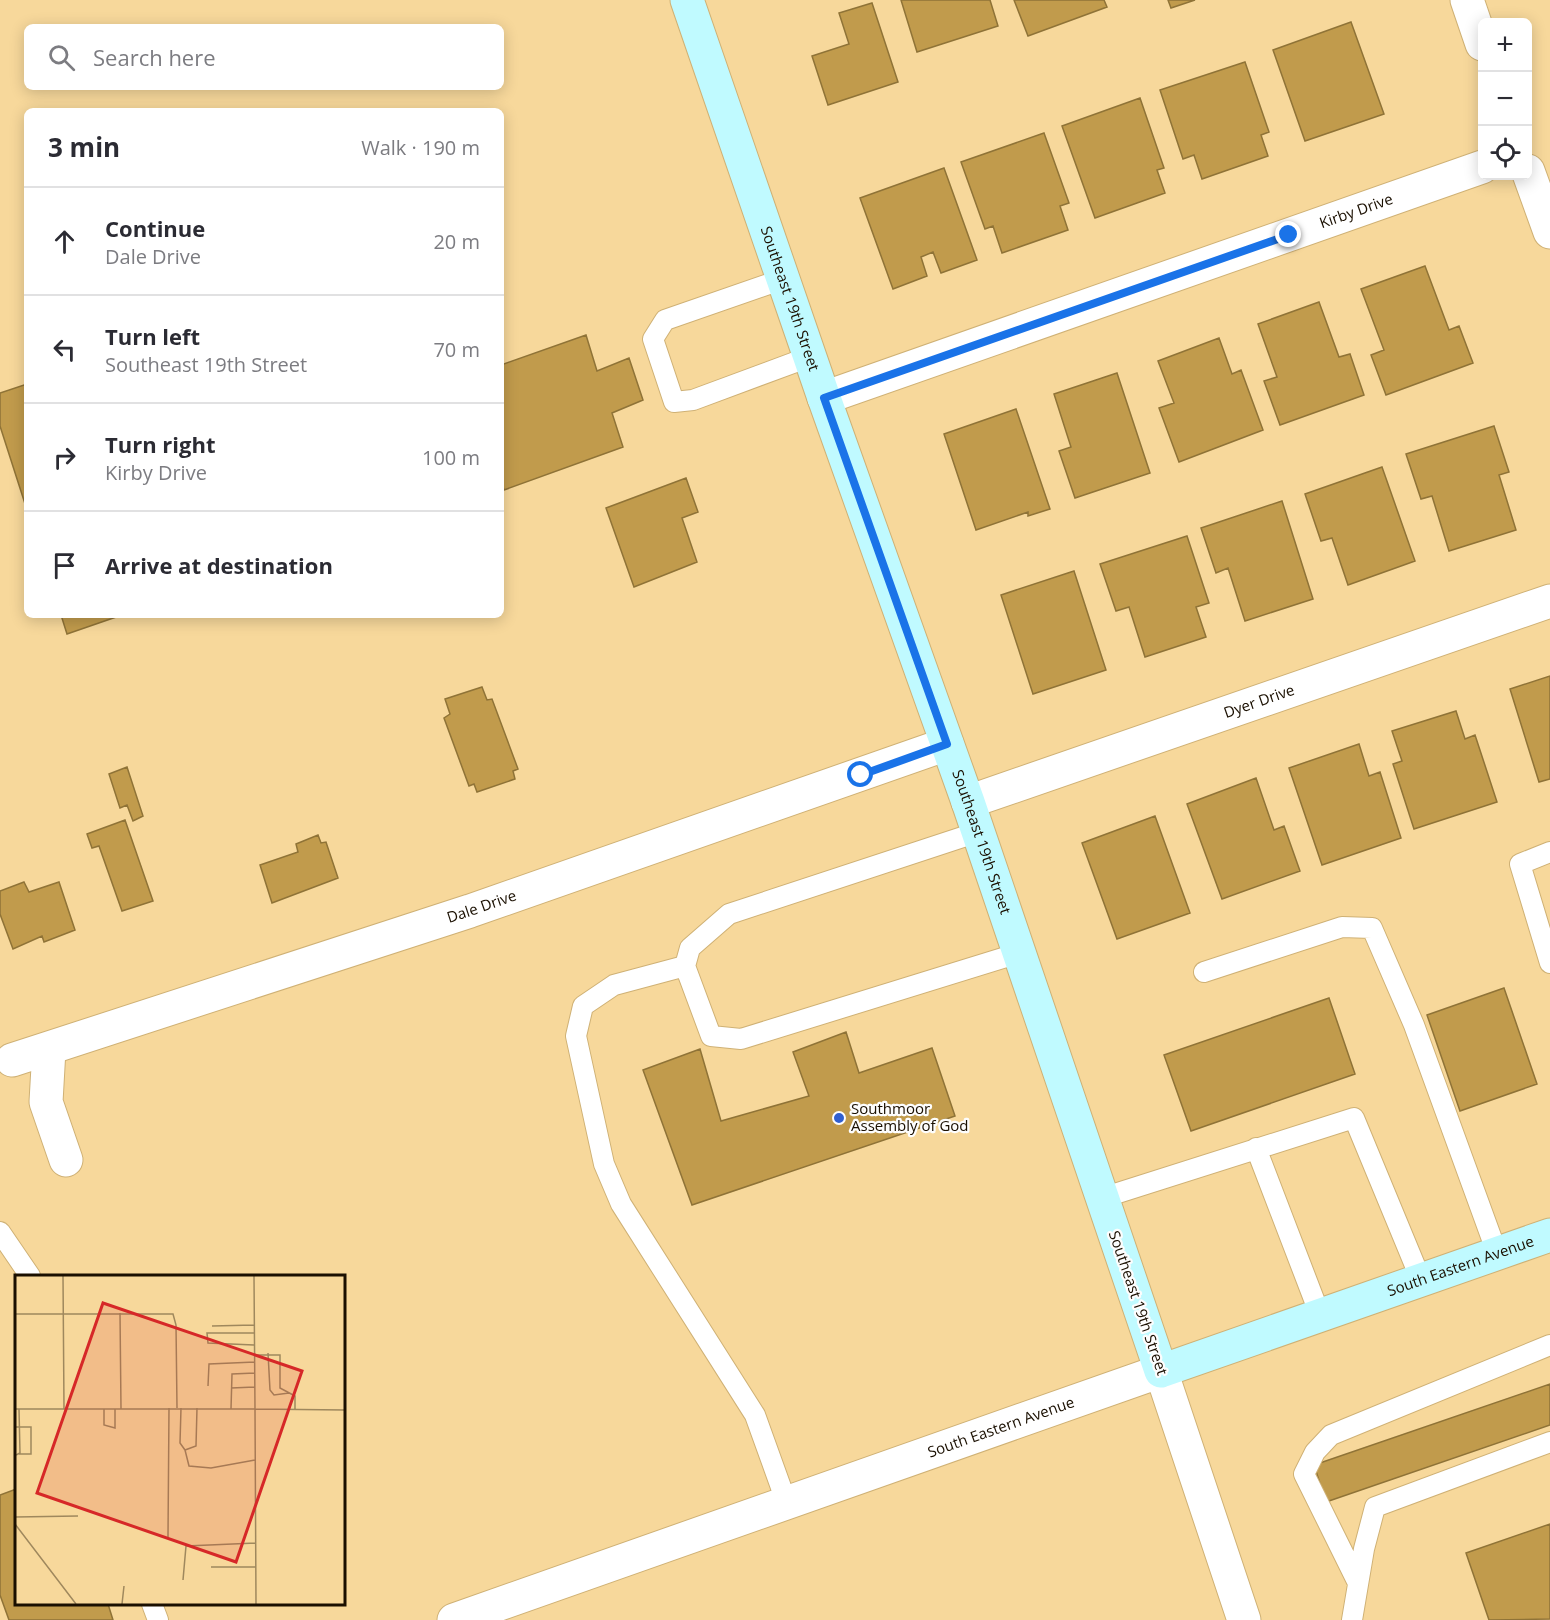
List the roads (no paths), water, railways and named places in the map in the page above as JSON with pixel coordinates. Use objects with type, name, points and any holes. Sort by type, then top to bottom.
[{"type":"main road","name":"Southeast 19th Street","points":[[687,0],[809,357],[973,817],[1161,1371]]},
{"type":"main road","name":"South Eastern Avenue","points":[[1161,1371],[1550,1235]]},
{"type":"street","points":[[1467,0],[1478,32]]},
{"type":"street","name":"Kirby Drive","points":[[824,398],[1478,168]]},
{"type":"street","points":[[1530,180],[1550,232]]},
{"type":"street","name":"Dyer Drive","points":[[973,817],[1550,601]]},
{"type":"street","name":"Dale Drive","points":[[12,1060],[470,911],[947,744]]},
{"type":"street","points":[[49,1049],[46,1102],[66,1160]]},
{"type":"street","name":"South Eastern Avenue","points":[[454,1620],[1161,1371]]},
{"type":"street","name":"Southeast 19th Street","points":[[1161,1371],[1244,1620]]},
{"type":"lane","points":[[783,279],[665,320],[653,339],[674,402],[693,400],[809,357]]},
{"type":"lane","points":[[973,817],[729,914],[690,948],[685,966],[711,1036],[741,1039],[1019,953]]},
{"type":"lane","points":[[1550,852],[1520,864],[1550,963]]},
{"type":"lane","points":[[1204,972],[1342,927],[1372,928],[1414,1025],[1497,1253]]},
{"type":"lane","points":[[685,966],[614,985],[583,1006],[576,1036],[604,1164],[621,1204],[755,1415],[787,1504]]},
{"type":"lane","points":[[1102,1198],[1354,1118],[1421,1280]]},
{"type":"lane","points":[[1256,1148],[1320,1315]]},
{"type":"lane","points":[[0,1232],[29,1275]]},
{"type":"lane","points":[[1358,1583],[1304,1474],[1315,1452],[1331,1435],[1550,1345]]},
{"type":"lane","points":[[1352,1620],[1375,1507],[1550,1442]]},
{"type":"lane","points":[[152,1605],[158,1620]]},
{"type":"place","name":"Southmoor Assembly of God","points":[[839,1118]]}]
